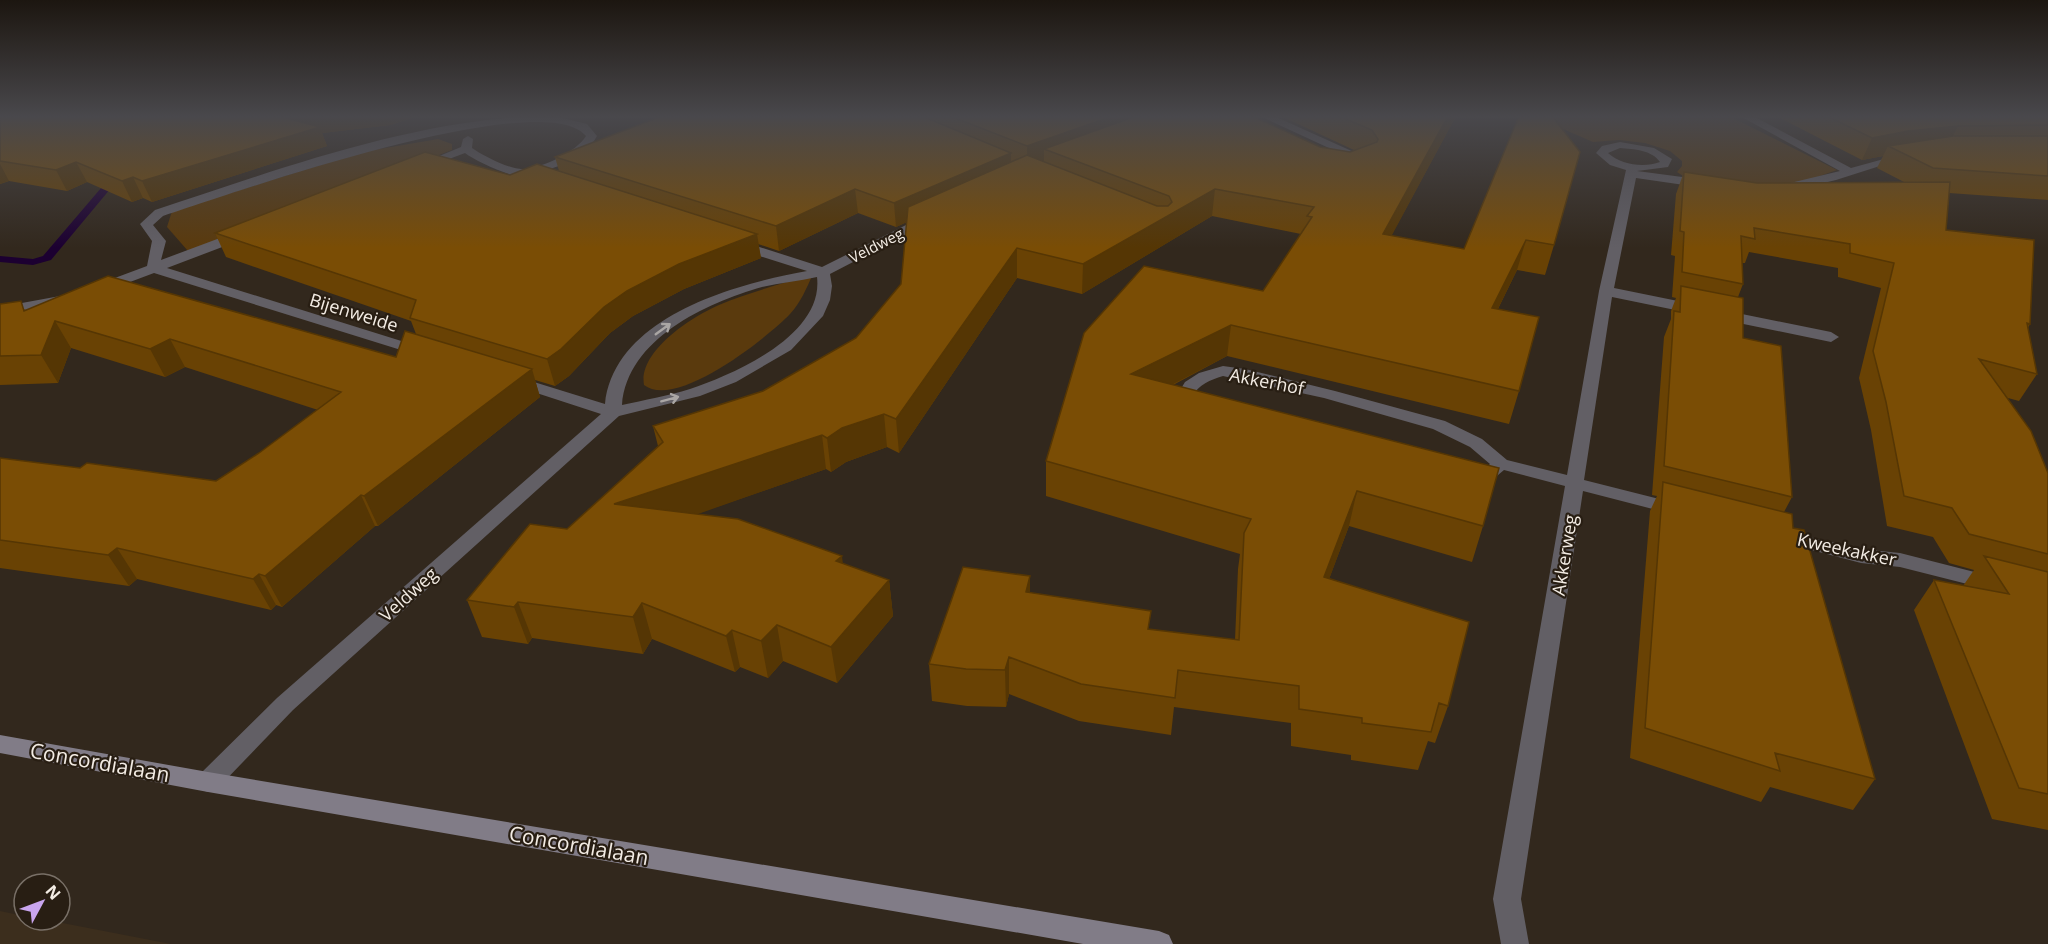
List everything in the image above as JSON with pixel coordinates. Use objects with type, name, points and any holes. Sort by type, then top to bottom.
[{"type":"main road","name":"Concordialaan","points":[[0,744],[208,782],[1159,944]]},
{"type":"street","points":[[153,268],[159,241],[146,224],[159,213],[322,160]]},
{"type":"street","points":[[410,170],[437,160]]},
{"type":"street","points":[[483,160],[544,181]]},
{"type":"street","points":[[522,174],[563,160]]},
{"type":"street","points":[[1355,170],[1365,166],[1362,160]]},
{"type":"street","points":[[1610,160],[1631,170],[1720,185]]},
{"type":"street","points":[[1631,170],[1659,167],[1664,165],[1666,160]]},
{"type":"street","points":[[1828,160],[1849,171]]},
{"type":"street","points":[[1780,188],[1807,185],[1874,163],[1890,160]]},
{"type":"street","name":"Akkerweg","points":[[1515,944],[1507,898],[1606,291],[1631,170]]},
{"type":"street","name":"Veldweg","points":[[613,412],[615,390],[624,370],[638,350],[681,316],[733,292],[762,283],[823,272],[942,212]]},
{"type":"street","points":[[92,291],[254,230]]},
{"type":"street","points":[[723,239],[823,272]]},
{"type":"street","name":"Bijenweide","points":[[153,268],[434,356]]},
{"type":"street","name":"Veldweg","points":[[208,782],[285,704],[613,412],[694,393],[730,379],[786,346],[816,316],[824,293],[823,272]]},
{"type":"street","points":[[1606,291],[1831,337]]},
{"type":"street","points":[[0,311],[42,305],[72,297]]},
{"type":"street","name":"Akkerhof","points":[[1501,464],[1486,476],[1460,481],[1431,477],[1296,445],[1192,408],[1184,397],[1199,376],[1223,371],[1245,374],[1329,394],[1439,425],[1476,443],[1501,464],[1575,483]]},
{"type":"street","points":[[501,377],[613,412]]},
{"type":"street","points":[[1575,483],[1690,512]]},
{"type":"street","name":"Kweekakker","points":[[1770,533],[1861,556],[1900,560],[2014,589]]},
{"type":"shaded area","points":[[336,160],[426,160],[188,251],[167,227],[172,211]]},
{"type":"shaded area","points":[[1817,160],[1837,170],[1800,183],[1774,185],[1683,176],[1677,172],[1682,166],[1682,161]]},
{"type":"shaded area","points":[[813,274],[790,314],[742,354],[698,380],[677,388],[659,390],[644,385],[644,372],[658,348],[695,317],[730,300]]},
{"type":"shaded area","points":[[0,911],[12,914],[12,932],[72,932],[72,925],[171,944],[0,944]]},
{"type":"building","points":[[211,160],[142,181],[133,177],[122,181],[76,162],[56,170],[0,161]]},
{"type":"building","points":[[404,160],[455,160],[510,175],[537,164],[757,234],[679,264],[627,291],[604,307],[561,349],[547,359],[410,318],[416,300],[215,233]]},
{"type":"building","points":[[565,160],[994,160],[894,203],[855,189],[776,226]]},
{"type":"building","points":[[1015,160],[1040,160],[1157,206],[1168,206],[1172,202],[1169,196],[1073,160],[1424,160],[1383,234],[1464,249],[1501,160],[1578,160],[1554,245],[1526,240],[1492,308],[1539,317],[1519,391],[1231,325],[1131,374],[1499,468],[1483,526],[1357,491],[1324,577],[1469,622],[1448,706],[1439,703],[1431,732],[1362,723],[1362,718],[1299,709],[1299,686],[1178,670],[1175,698],[1081,684],[1009,657],[1005,670],[966,669],[929,664],[963,567],[1030,576],[1026,592],[1151,611],[1148,629],[1239,640],[1244,533],[1251,519],[1046,461],[1084,333],[1144,266],[1263,291],[1312,217],[1307,216],[1314,207],[1215,189],[1083,264],[1017,248],[896,419],[884,414],[842,428],[827,438],[822,435],[614,504],[738,519],[842,556],[836,561],[889,580],[831,647],[777,625],[761,641],[732,630],[726,636],[642,603],[633,617],[518,602],[514,607],[467,600],[530,524],[567,529],[663,442],[653,426],[763,391],[856,338],[901,284],[908,207]]},
{"type":"building","points":[[1917,160],[2048,160],[2048,176],[1933,168]]},
{"type":"building","points":[[1684,172],[1757,183],[1950,182],[1946,230],[2034,240],[2030,324],[2027,323],[2037,374],[1979,359],[2031,431],[2048,473],[2048,554],[1969,534],[1952,508],[1904,496],[1886,402],[1873,351],[1894,263],[1850,253],[1850,244],[1754,228],[1755,239],[1741,236],[1743,284],[1682,272],[1684,232],[1680,231]]},
{"type":"building","points":[[108,276],[396,357],[405,331],[532,369],[364,496],[361,495],[265,576],[259,574],[253,579],[117,548],[108,555],[0,540],[0,458],[80,468],[87,463],[216,481],[259,453],[341,392],[170,339],[150,349],[55,321],[41,355],[0,356],[0,304],[21,301],[24,311]]},
{"type":"building","points":[[1681,286],[1743,298],[1743,338],[1781,346],[1792,497],[1664,466],[1674,311],[1680,312]]},
{"type":"building","points":[[1663,482],[1792,514],[1793,528],[1804,530],[1875,779],[1775,753],[1780,771],[1645,728]]},
{"type":"building","points":[[1984,556],[2048,572],[2048,794],[2019,788],[1934,580],[2009,594]]},
{"type":"waterway","points":[[0,259],[33,262],[47,258],[116,176]]}]
